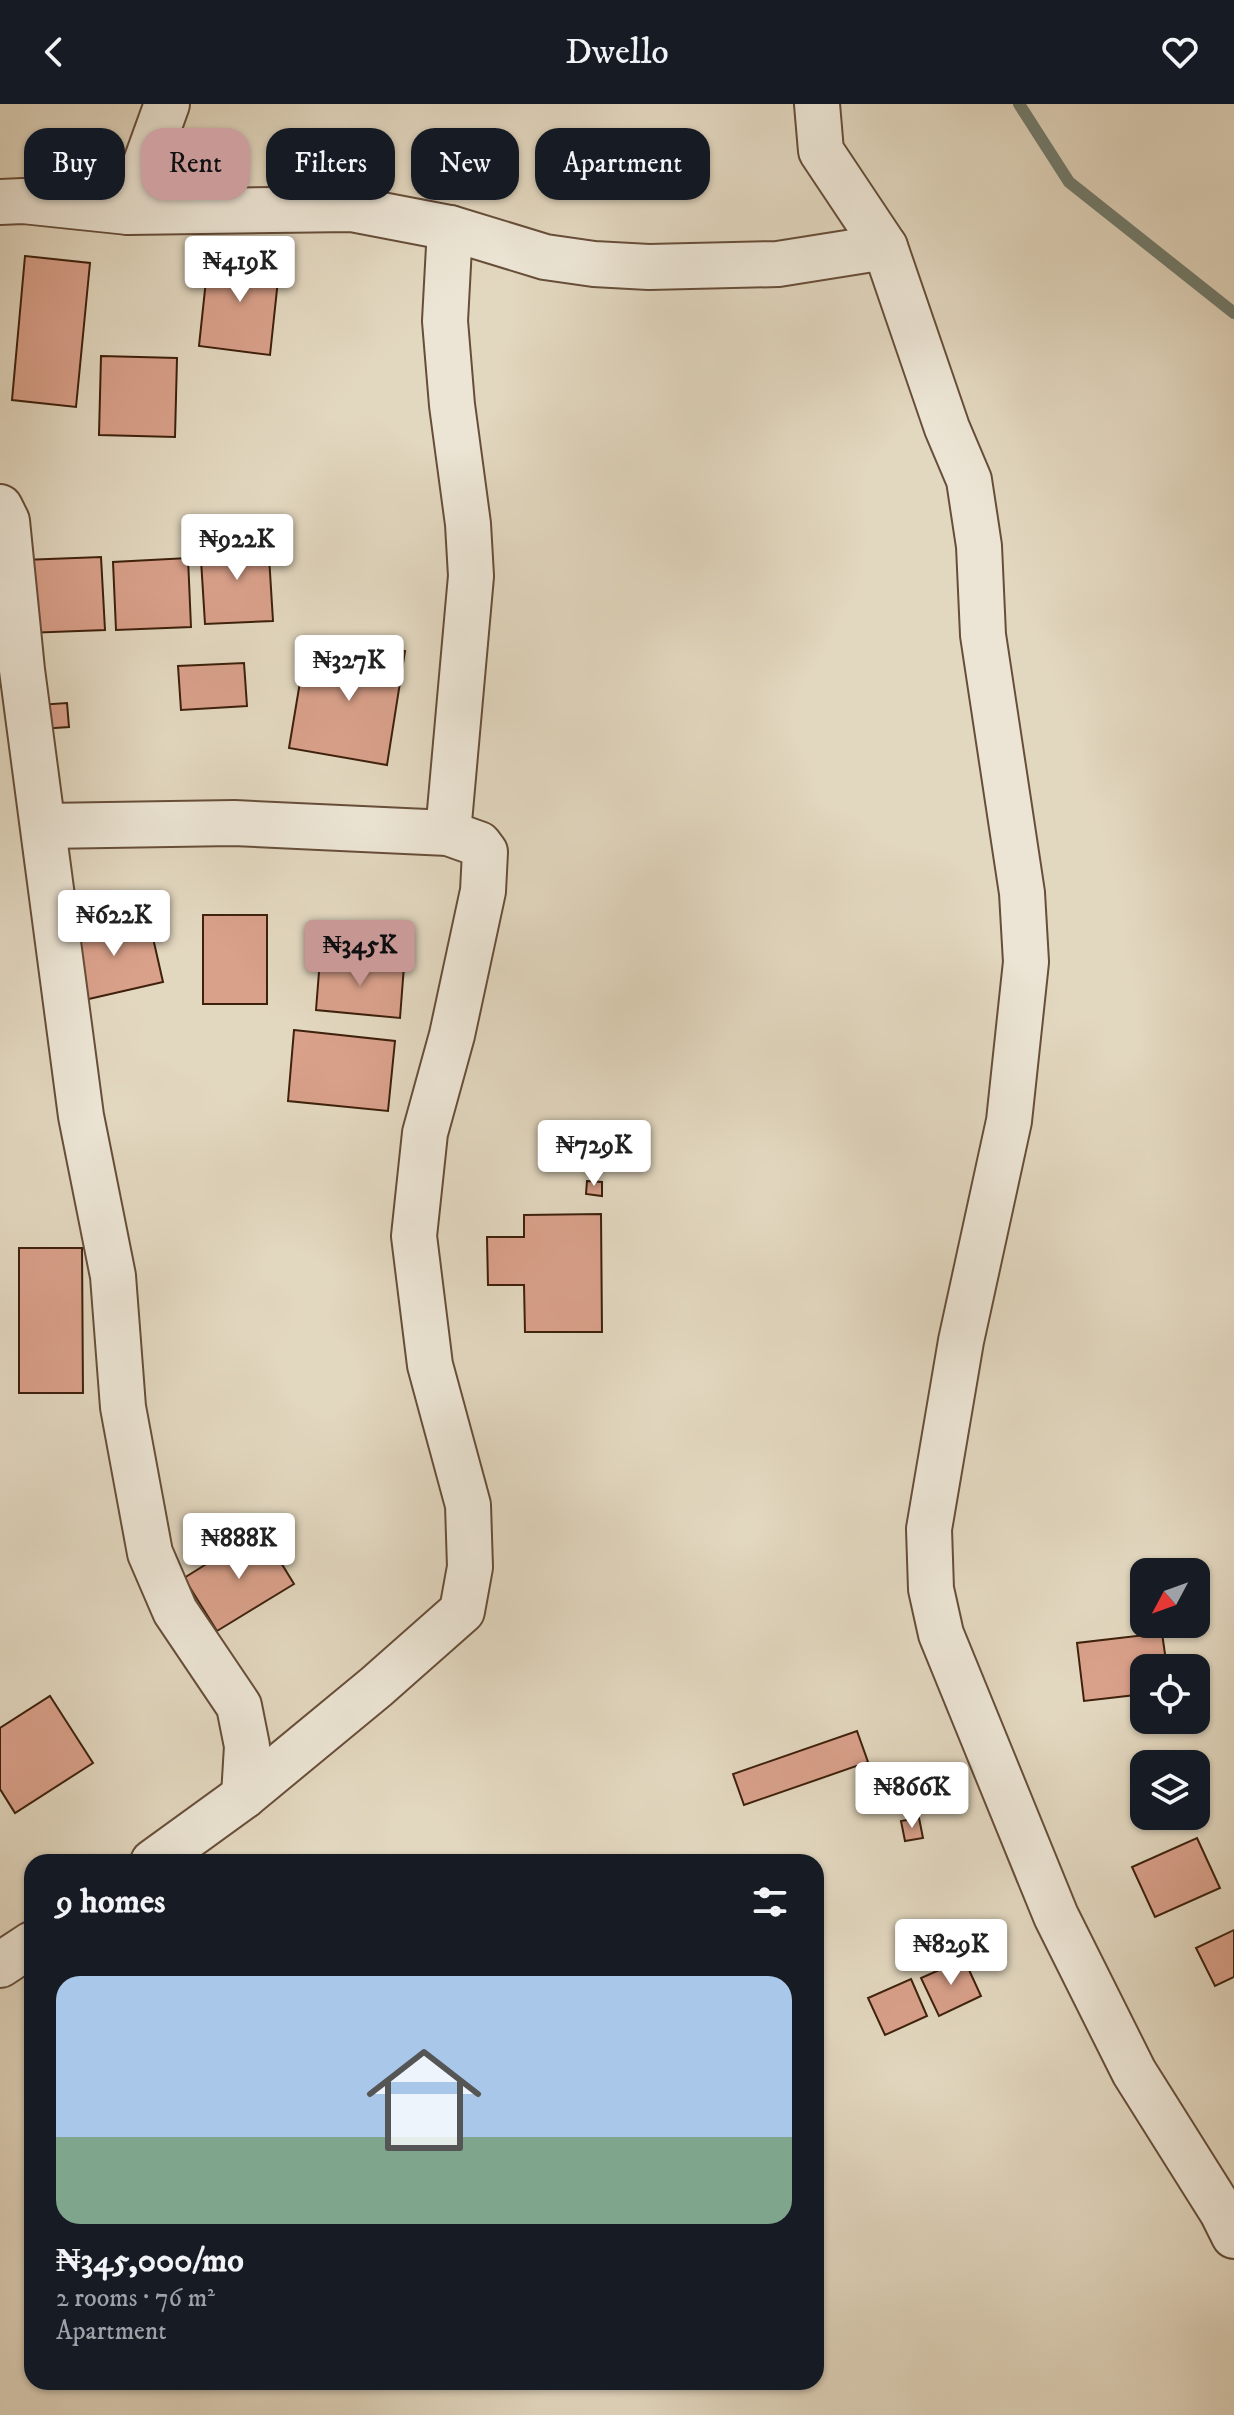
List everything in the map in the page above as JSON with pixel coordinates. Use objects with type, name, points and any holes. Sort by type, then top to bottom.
[{"type":"street","points":[[128,212],[167,104]]},
{"type":"street","points":[[817,104],[821,151],[885,247],[947,428],[969,480],[979,546],[983,635],[1022,893],[1026,962],[1009,1121],[961,1341],[929,1529],[931,1589],[941,1634],[1056,1916],[1134,2072],[1234,2236]]},
{"type":"street","points":[[0,202],[23,201],[128,212],[351,209],[450,228],[545,257],[649,267],[778,264],[885,247]]},
{"type":"street","points":[[448,833],[471,576],[445,321],[450,228]]},
{"type":"street","points":[[0,507],[7,521],[22,670],[81,1116],[113,1276],[123,1407],[150,1553],[175,1611],[239,1706],[247,1746],[244,1796]]},
{"type":"street","points":[[44,826],[234,823],[448,833],[479,844],[485,852],[483,891],[452,1035],[425,1133],[414,1236],[430,1365],[468,1505],[470,1567],[462,1611],[244,1796],[164,1854]]},
{"type":"street","points":[[0,1965],[24,1949]]},
{"type":"building","points":[[209,252],[280,261],[270,355],[199,346]]},
{"type":"building","points":[[25,256],[90,263],[76,407],[12,400]]},
{"type":"building","points":[[101,356],[177,358],[175,437],[99,435]]},
{"type":"building","points":[[268,540],[273,621],[205,624],[200,544]]},
{"type":"building","points":[[101,557],[105,630],[26,633],[23,560]]},
{"type":"building","points":[[188,558],[191,627],[116,630],[113,562]]},
{"type":"building","points":[[342,640],[405,651],[387,765],[289,748],[302,670],[314,671],[318,650],[340,654]]},
{"type":"building","points":[[244,663],[247,706],[181,710],[178,666]]},
{"type":"building","points":[[67,703],[69,727],[40,729],[38,705]]},
{"type":"building","points":[[203,915],[267,915],[267,1004],[203,1004]]},
{"type":"building","points":[[148,916],[163,982],[80,1001],[64,935]]},
{"type":"building","points":[[320,959],[404,966],[400,1018],[316,1010]]},
{"type":"building","points":[[294,1030],[395,1041],[388,1111],[288,1101]]},
{"type":"building","points":[[587,1181],[602,1182],[602,1196],[586,1194]]},
{"type":"building","points":[[601,1214],[602,1332],[525,1332],[524,1285],[488,1285],[487,1237],[524,1237],[524,1215]]},
{"type":"building","points":[[19,1248],[82,1248],[83,1393],[19,1393]]},
{"type":"building","points":[[261,1530],[294,1584],[217,1631],[184,1578]]},
{"type":"building","points":[[1130,1637],[1163,1638],[1165,1654],[1130,1654],[1130,1696],[1084,1701],[1077,1643]]},
{"type":"building","points":[[50,1696],[93,1763],[15,1813],[0,1789],[0,1728]]},
{"type":"building","points":[[857,1731],[868,1762],[744,1805],[733,1774]]},
{"type":"building","points":[[919,1818],[923,1838],[905,1841],[901,1821]]},
{"type":"building","points":[[1197,1838],[1220,1888],[1155,1917],[1132,1867]]},
{"type":"building","points":[[1234,1930],[1234,1977],[1215,1986],[1196,1948]]},
{"type":"building","points":[[964,1959],[981,1996],[939,2016],[921,1978]]},
{"type":"building","points":[[911,1979],[927,2016],[885,2035],[868,1998]]},
{"type":"waterway","points":[[1019,104],[1069,182],[1234,313]]}]
